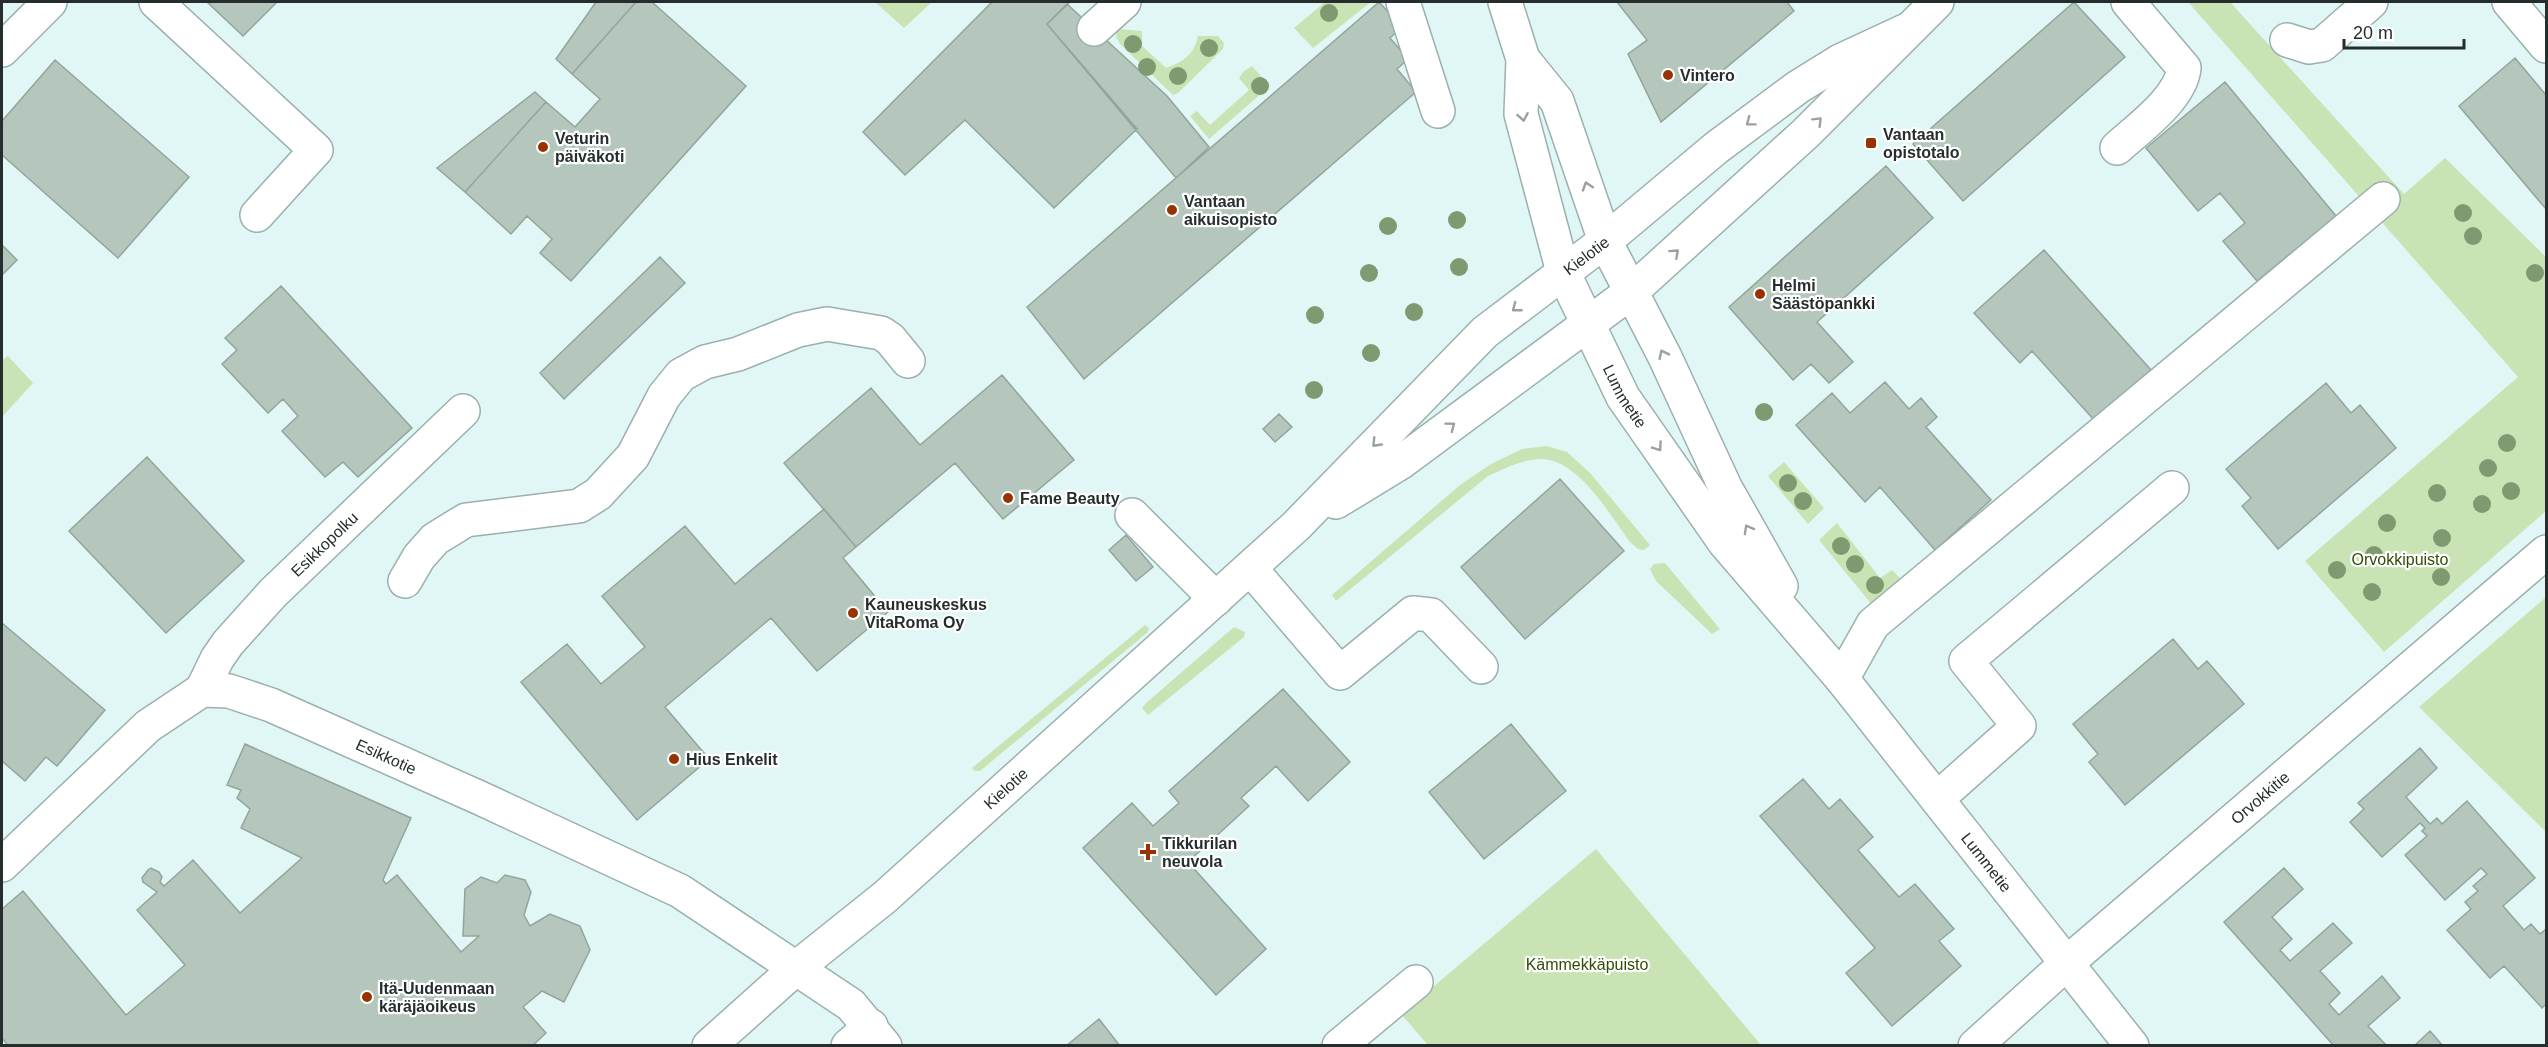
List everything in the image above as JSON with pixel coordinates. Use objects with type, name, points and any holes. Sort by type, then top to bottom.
[{"type":"street","points":[[2,50],[50,2]]},
{"type":"street","points":[[156,2],[316,150],[257,215]]},
{"type":"street","points":[[1094,29],[1124,2]]},
{"type":"street","points":[[1404,2],[1438,111]]},
{"type":"street","name":"Lummetie","points":[[1505,2],[1523,59],[1521,114],[1563,272],[1623,396],[1725,543],[1842,679],[2068,962],[2132,1046]]},
{"type":"street","name":"Kielotie","points":[[1296,526],[1400,463],[1631,292],[1806,133],[1938,2]]},
{"type":"street","points":[[2117,148],[2168,100],[2183,79],[2184,68],[2128,2]]},
{"type":"street","points":[[2287,40],[2309,47],[2322,45],[2371,2]]},
{"type":"street","points":[[2509,2],[2547,46]]},
{"type":"street","name":"Kielotie","points":[[709,1046],[795,969],[885,897],[1296,526],[1485,332],[1605,241],[1716,148],[1798,87],[1840,61],[1909,29]]},
{"type":"street","name":"Lummetie","points":[[1523,59],[1557,101],[1605,241],[1665,357],[1725,487],[1777,580],[1842,679]]},
{"type":"street","points":[[1842,679],[1873,624],[2383,199]]},
{"type":"street","points":[[405,581],[419,557],[435,539],[466,520],[579,506],[598,494],[633,456],[664,396],[681,375],[705,362],[738,354],[798,330],[827,324],[881,333],[890,339],[908,361]]},
{"type":"street","name":"Esikkopolku","points":[[202,690],[217,658],[273,593],[464,411]]},
{"type":"street","points":[[1938,798],[2019,726],[1966,661],[2172,488]]},
{"type":"street","points":[[1132,515],[1215,598]]},
{"type":"street","name":"Orvokkitie","points":[[1975,1046],[2068,962],[2547,552]]},
{"type":"street","points":[[1250,568],[1340,673],[1413,613],[1431,615],[1481,667]]},
{"type":"street","points":[[2,865],[148,726],[202,690]]},
{"type":"street","name":"Esikkotie","points":[[202,690],[229,691],[271,705],[480,798],[680,891],[852,1005],[868,1039]]},
{"type":"street","points":[[1339,1046],[1416,982]]},
{"type":"green space","points":[[875,2],[932,2],[904,28]]},
{"type":"green space","points":[[1325,2],[1371,2],[1313,48],[1294,28]]},
{"type":"green space","name":"Orvokkipuisto","points":[[2188,2],[2230,2],[2404,194],[2445,158],[2546,257],[2546,511],[2384,652],[2305,561],[2518,377]]},
{"type":"green space","points":[[1117,29],[1142,31],[1142,46],[1166,68],[1187,57],[1194,48],[1198,36],[1218,36],[1224,43],[1223,49],[1178,93],[1173,95],[1120,44],[1116,37]]},
{"type":"green space","points":[[1252,66],[1270,86],[1209,139],[1190,116],[1197,111],[1210,125],[1249,90],[1239,78]]},
{"type":"green space","points":[[8,356],[33,383],[2,417],[2,360]]},
{"type":"green space","points":[[1546,446],[1567,452],[1591,474],[1650,545],[1644,550],[1638,549],[1630,542],[1592,490],[1568,468],[1555,461],[1534,459],[1488,476],[1336,601],[1332,595],[1460,485],[1491,464],[1522,449]]},
{"type":"green space","points":[[1784,462],[1824,508],[1808,524],[1768,476]]},
{"type":"green space","points":[[1837,523],[1880,578],[1892,570],[1903,581],[1873,606],[1819,540]]},
{"type":"green space","points":[[1665,563],[1720,629],[1712,634],[1656,581],[1650,569],[1654,564]]},
{"type":"green space","points":[[2546,597],[2546,832],[2419,707]]},
{"type":"green space","points":[[1145,625],[1149,628],[1148,632],[980,771],[972,768]]},
{"type":"green space","points":[[1234,627],[1245,632],[1244,637],[1148,715],[1142,708],[1146,703]]},
{"type":"green space","name":"Kämmekkäpuisto","points":[[1596,849],[1761,1045],[1428,1045],[1401,1014]]},
{"type":"building","points":[[207,2],[277,2],[243,36]]},
{"type":"building","points":[[596,2],[636,2],[572,74],[556,59]]},
{"type":"building","points":[[636,2],[652,2],[746,86],[571,281],[540,253],[552,239],[527,216],[511,234],[465,192],[546,102],[575,127],[600,99],[572,74]]},
{"type":"building","points":[[992,2],[1070,2],[1047,24],[1137,129],[1054,208],[965,120],[905,175],[863,132]]},
{"type":"building","points":[[1379,2],[1402,27],[1390,38],[1408,59],[1397,69],[1416,92],[1084,379],[1027,307]]},
{"type":"building","points":[[1617,2],[1787,2],[1794,11],[1661,122],[1628,54],[1647,40]]},
{"type":"building","points":[[2074,2],[2125,57],[1963,201],[1913,144]]},
{"type":"building","points":[[1067,4],[1167,96],[1209,147],[1176,178],[1047,24]]},
{"type":"building","points":[[2515,58],[2546,95],[2546,209],[2459,106]]},
{"type":"building","points":[[55,60],[189,177],[118,258],[2,155],[2,121]]},
{"type":"building","points":[[2225,82],[2336,216],[2257,281],[2223,241],[2245,223],[2220,193],[2198,211],[2146,148]]},
{"type":"building","points":[[535,92],[546,102],[465,192],[437,168]]},
{"type":"building","points":[[1886,166],[1933,218],[1817,322],[1853,362],[1829,383],[1811,364],[1793,380],[1729,307]]},
{"type":"building","points":[[2,245],[17,260],[2,275]]},
{"type":"building","points":[[2044,250],[2151,370],[2094,420],[2032,351],[2020,363],[1974,313]]},
{"type":"building","points":[[660,257],[685,283],[564,399],[540,373]]},
{"type":"building","points":[[281,286],[412,428],[358,477],[343,462],[325,477],[282,431],[298,416],[283,399],[268,413],[222,364],[237,350],[225,338]]},
{"type":"building","points":[[1002,375],[1074,460],[1003,519],[955,463],[856,547],[784,463],[871,388],[920,445]]},
{"type":"building","points":[[1885,382],[1909,409],[1921,398],[1937,417],[1926,427],[1991,500],[1935,550],[1880,487],[1865,502],[1796,425],[1832,393],[1850,413]]},
{"type":"building","points":[[2326,383],[2351,413],[2360,405],[2396,448],[2278,549],[2242,506],[2251,498],[2226,469]]},
{"type":"building","points":[[1279,414],[1292,427],[1275,442],[1263,429]]},
{"type":"building","points":[[147,457],[244,561],[166,633],[69,531]]},
{"type":"building","points":[[1560,479],[1624,551],[1525,639],[1461,567]]},
{"type":"building","points":[[824,509],[856,547],[843,558],[888,612],[817,671],[771,618],[665,707],[709,759],[637,820],[521,682],[567,644],[601,684],[645,647],[602,596],[685,526],[735,584]]},
{"type":"building","points":[[1126,535],[1153,567],[1136,581],[1109,550]]},
{"type":"building","points":[[2,623],[105,710],[57,766],[46,757],[25,781],[2,761]]},
{"type":"building","points":[[2173,639],[2198,669],[2207,661],[2244,704],[2125,805],[2089,762],[2098,754],[2073,724]]},
{"type":"building","points":[[1283,689],[1350,762],[1308,801],[1276,766],[1241,798],[1249,806],[1188,862],[1266,949],[1216,995],[1083,848],[1132,803],[1153,826],[1179,803],[1169,791]]},
{"type":"building","points":[[1511,724],[1566,791],[1484,859],[1429,792]]},
{"type":"building","points":[[245,744],[411,818],[383,880],[386,884],[397,875],[461,952],[479,936],[463,936],[465,889],[481,877],[497,883],[505,875],[525,880],[531,892],[524,915],[530,926],[550,914],[580,926],[590,950],[564,1002],[542,991],[523,1007],[546,1033],[532,1046],[8,1046],[2,1038],[2,909],[23,891],[126,1015],[185,965],[137,910],[157,892],[143,882],[142,878],[148,870],[151,868],[159,872],[162,877],[160,882],[164,886],[193,860],[240,913],[302,858],[241,828],[250,809],[237,798],[241,790],[227,785]]},
{"type":"building","points":[[2420,748],[2437,768],[2406,797],[2430,824],[2437,818],[2442,824],[2467,801],[2535,878],[2503,906],[2524,930],[2531,924],[2540,934],[2546,929],[2546,1004],[2542,1008],[2504,966],[2490,978],[2447,930],[2471,909],[2465,902],[2478,891],[2473,886],[2487,874],[2481,868],[2445,900],[2405,855],[2427,836],[2422,831],[2425,828],[2420,823],[2382,857],[2350,822],[2364,809],[2358,803]]},
{"type":"building","points":[[1803,779],[1829,809],[1840,799],[1873,837],[1858,850],[1899,897],[1915,884],[1954,929],[1939,941],[1961,966],[1892,1026],[1846,973],[1875,948],[1760,816]]},
{"type":"building","points":[[2284,868],[2303,889],[2272,917],[2292,939],[2280,950],[2290,961],[2333,923],[2352,943],[2320,971],[2340,993],[2329,1004],[2339,1015],[2382,976],[2400,998],[2368,1026],[2387,1046],[2334,1046],[2224,922]]},
{"type":"building","points":[[1099,1019],[1120,1046],[1066,1046]]},
{"type":"building","points":[[2430,1031],[2443,1046],[2414,1046]]},
{"type":"place","name":"Vintero","points":[[1668,75]]},
{"type":"place","name":"Vantaan opistotalo","points":[[1871,143]]},
{"type":"place","name":"Veturin päiväkoti","points":[[543,147]]},
{"type":"place","name":"Vantaan aikuisopisto","points":[[1172,210]]},
{"type":"place","name":"Helmi Säästöpankki","points":[[1760,294]]},
{"type":"place","name":"Fame Beauty","points":[[1008,498]]},
{"type":"place","name":"Kauneuskeskus VitaRoma Oy","points":[[853,613]]},
{"type":"place","name":"Hius Enkelit","points":[[674,759]]},
{"type":"place","name":"Tikkurilan neuvola","points":[[1148,852]]},
{"type":"place","name":"Itä-Uudenmaan käräjäoikeus","points":[[367,997]]}]
